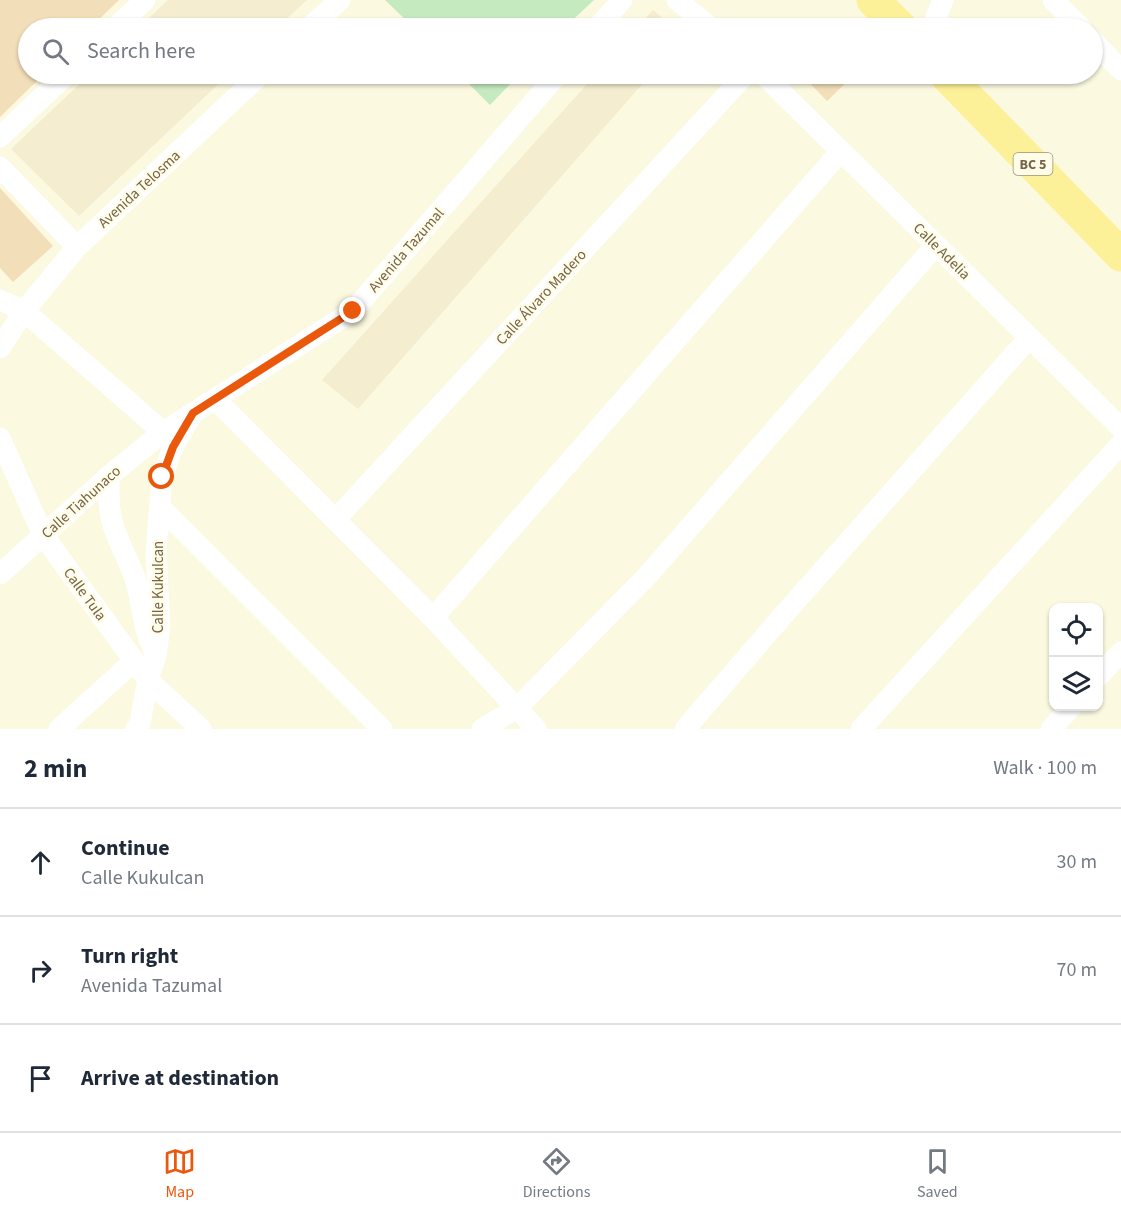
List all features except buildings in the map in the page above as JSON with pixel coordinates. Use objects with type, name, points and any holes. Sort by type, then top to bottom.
[{"type":"main road","points":[[873,0],[891,18]]},
{"type":"main road","name":"BC 5","points":[[955,84],[1121,255]]},
{"type":"street","points":[[126,18],[145,0]]},
{"type":"street","points":[[320,18],[340,0]]},
{"type":"street","points":[[606,18],[622,0]]},
{"type":"street","points":[[677,0],[699,18]]},
{"type":"street","points":[[936,18],[943,0]]},
{"type":"street","points":[[1053,0],[1071,18]]},
{"type":"street","points":[[1103,51],[1121,70]]},
{"type":"street","points":[[0,137],[56,84]]},
{"type":"street","name":"Avenida Telosma","points":[[0,348],[24,311],[77,247],[250,84]]},
{"type":"street","name":"Avenida Tazumal","points":[[163,432],[353,311],[549,84]]},
{"type":"street","name":"Calle Álvaro Madero","points":[[335,519],[737,84]]},
{"type":"street","name":"Calle Adelia","points":[[773,84],[1121,428]]},
{"type":"street","points":[[433,618],[841,151]]},
{"type":"street","points":[[0,167],[77,247]]},
{"type":"street","points":[[482,729],[517,708],[648,575],[936,245]]},
{"type":"street","points":[[0,300],[24,311],[163,432]]},
{"type":"street","points":[[685,729],[1029,338]]},
{"type":"street","points":[[215,399],[433,618],[536,729]]},
{"type":"street","name":"Calle Kukulcan","points":[[138,727],[148,680],[156,656],[160,625],[156,554],[162,477],[173,447],[193,413]]},
{"type":"street","name":"Calle Tiahunaco","points":[[0,574],[109,476],[163,432]]},
{"type":"street","name":"Calle Tula","points":[[0,438],[43,535],[148,680],[201,729]]},
{"type":"street","points":[[861,729],[1121,444]]},
{"type":"street","points":[[109,476],[109,506],[113,522],[136,581],[147,638],[156,656]]},
{"type":"street","points":[[160,507],[382,729]]},
{"type":"street","points":[[1103,672],[1121,652]]},
{"type":"street","points":[[59,729],[134,661]]},
{"type":"street","points":[[1051,729],[1067,711]]},
{"type":"shaded area","points":[[168,0],[307,0],[288,18],[149,18]]},
{"type":"shaded area","points":[[653,10],[663,18],[645,18]]},
{"type":"shaded area","points":[[79,84],[218,84],[79,216],[11,149]]},
{"type":"shaded area","points":[[587,84],[642,84],[358,409],[322,380]]},
{"type":"green space","points":[[385,0],[594,0],[575,18],[404,18]]},
{"type":"green space","points":[[469,84],[510,84],[490,105]]},
{"type":"route","points":[[162,477],[173,447],[193,413],[353,311]]}]
